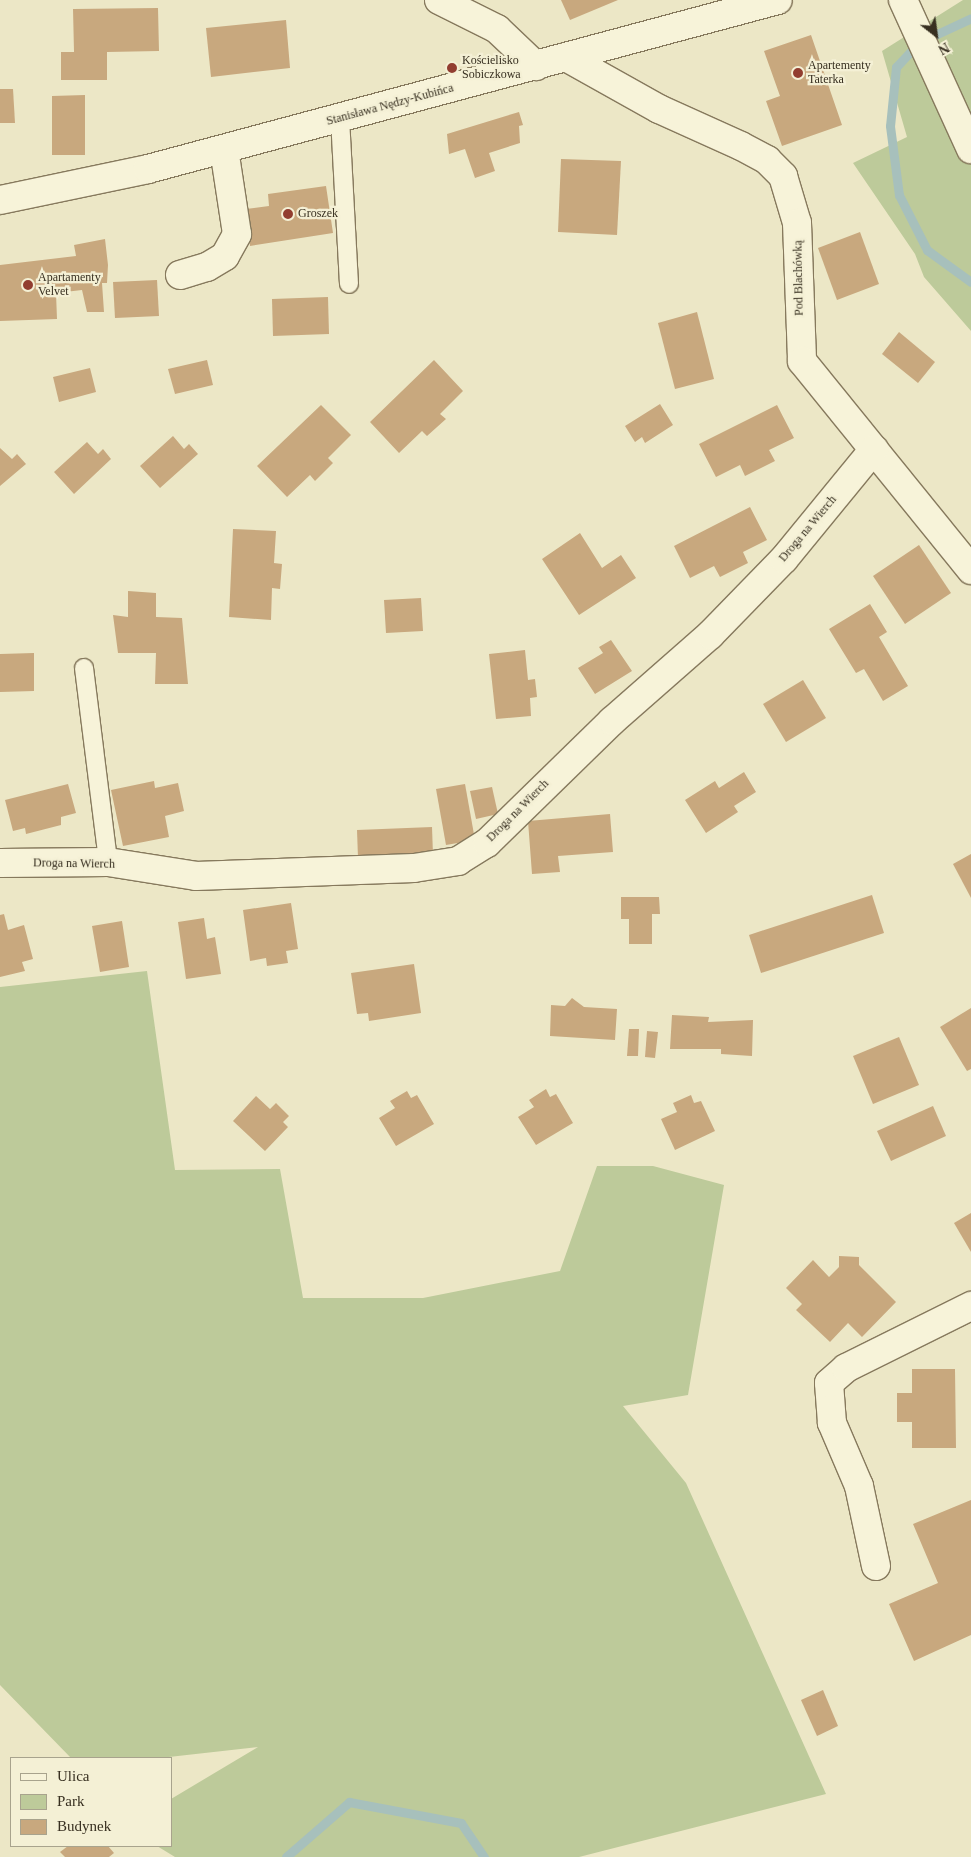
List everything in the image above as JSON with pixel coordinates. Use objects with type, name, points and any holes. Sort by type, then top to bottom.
[{"type":"street","points":[[439,0],[497,29],[536,66]]},
{"type":"street","name":"Stanisława Nędzy-Kubińca","points":[[0,200],[224,149],[778,0]]},
{"type":"street","points":[[903,0],[971,149]]},
{"type":"street","name":"Pod Blachówką","points":[[566,57],[658,109],[759,156],[783,176],[793,200],[800,255],[802,361],[971,570]]},
{"type":"street","points":[[180,274],[206,267],[225,256],[237,234],[224,149]]},
{"type":"street","name":"Droga na Wierch","points":[[0,862],[108,862],[196,876],[414,868],[458,861],[487,843],[605,727],[710,635],[784,559],[874,449]]},
{"type":"street","points":[[876,1566],[859,1486],[832,1423],[829,1383],[846,1368],[971,1306]]},
{"type":"lane","points":[[340,118],[349,284]]},
{"type":"lane","points":[[84,668],[108,862]]},
{"type":"green space","points":[[963,0],[971,0],[971,331],[924,277],[915,254],[853,163],[907,137],[882,51]]},
{"type":"green space","points":[[147,971],[175,1170],[280,1169],[303,1298],[423,1298],[560,1271],[597,1166],[653,1166],[724,1185],[688,1395],[623,1406],[686,1483],[826,1794],[579,1857],[175,1857],[159,1847],[172,1847],[172,1798],[258,1747],[169,1757],[70,1757],[0,1685],[0,987]]},
{"type":"building","points":[[561,0],[618,0],[570,20]]},
{"type":"building","points":[[158,8],[159,51],[107,52],[107,80],[61,80],[61,52],[74,52],[73,9]]},
{"type":"building","points":[[286,20],[290,68],[211,77],[206,28]]},
{"type":"building","name":"Apartementy Taterka","points":[[811,35],[842,125],[782,146],[766,101],[780,96],[764,51]]},
{"type":"building","points":[[0,89],[13,89],[15,123],[0,123]]},
{"type":"building","points":[[85,95],[85,155],[52,155],[52,96]]},
{"type":"building","points":[[519,112],[523,125],[519,126],[520,143],[489,153],[495,171],[475,178],[465,149],[449,154],[447,134]]},
{"type":"building","points":[[561,159],[621,161],[617,235],[558,232]]},
{"type":"building","name":"Groszek","points":[[326,186],[333,233],[250,246],[246,209],[269,206],[268,194]]},
{"type":"building","points":[[860,232],[879,284],[837,300],[818,248]]},
{"type":"building","points":[[105,239],[108,265],[107,283],[102,283],[104,312],[87,312],[82,290],[56,293],[57,319],[0,321],[0,265],[76,256],[74,245]]},
{"type":"building","points":[[157,280],[159,316],[115,318],[113,282]]},
{"type":"building","points":[[328,297],[329,334],[273,336],[272,299]]},
{"type":"building","points":[[697,312],[714,379],[675,389],[658,323]]},
{"type":"building","points":[[899,332],[935,362],[918,383],[882,354]]},
{"type":"building","points":[[207,360],[213,385],[175,394],[168,369]]},
{"type":"building","points":[[434,360],[463,391],[440,414],[446,419],[427,436],[422,431],[399,453],[370,422]]},
{"type":"building","points":[[90,368],[96,392],[59,402],[53,377]]},
{"type":"building","points":[[660,404],[673,425],[645,443],[642,437],[635,442],[625,426]]},
{"type":"building","points":[[321,405],[351,435],[328,458],[333,463],[315,481],[310,475],[287,497],[257,466]]},
{"type":"building","points":[[777,405],[794,438],[769,450],[775,461],[745,476],[740,465],[716,477],[699,444]]},
{"type":"building","points":[[173,436],[184,449],[189,444],[198,454],[160,488],[140,466]]},
{"type":"building","points":[[87,442],[98,454],[103,449],[111,459],[74,494],[54,472]]},
{"type":"building","points":[[0,448],[12,459],[17,454],[26,464],[0,486]]},
{"type":"building","points":[[750,507],[767,540],[743,552],[748,563],[720,577],[714,566],[690,578],[674,546]]},
{"type":"building","points":[[233,529],[276,531],[274,563],[282,564],[280,589],[272,588],[271,620],[229,617]]},
{"type":"building","points":[[580,533],[602,568],[621,555],[636,578],[579,615],[542,559]]},
{"type":"building","points":[[919,545],[951,593],[905,624],[873,576]]},
{"type":"building","points":[[128,591],[156,593],[156,617],[182,618],[188,684],[155,684],[156,653],[118,653],[113,615],[128,617]]},
{"type":"building","points":[[421,598],[423,631],[386,633],[384,600]]},
{"type":"building","points":[[870,604],[887,632],[879,637],[908,686],[883,701],[864,669],[856,673],[829,629]]},
{"type":"building","points":[[611,640],[632,671],[595,694],[578,668],[603,653],[599,647]]},
{"type":"building","points":[[525,650],[528,680],[535,679],[537,697],[530,698],[531,716],[496,719],[489,654]]},
{"type":"building","points":[[34,653],[34,691],[0,692],[0,654]]},
{"type":"building","points":[[803,680],[826,718],[786,742],[763,704]]},
{"type":"building","points":[[744,772],[756,792],[734,806],[738,812],[706,833],[685,800],[715,781],[719,788]]},
{"type":"building","points":[[154,781],[155,788],[178,783],[184,811],[165,816],[169,837],[123,846],[111,790]]},
{"type":"building","points":[[68,784],[76,813],[61,817],[61,825],[26,834],[25,828],[13,831],[5,800]]},
{"type":"building","points":[[465,784],[475,840],[446,845],[436,789]]},
{"type":"building","points":[[492,787],[498,814],[476,819],[470,791]]},
{"type":"building","points":[[610,814],[613,852],[558,856],[560,872],[532,874],[528,821]]},
{"type":"building","points":[[432,827],[433,855],[358,858],[357,830]]},
{"type":"building","points":[[971,854],[971,898],[953,864]]},
{"type":"building","points":[[872,895],[884,933],[761,973],[749,935]]},
{"type":"building","points":[[621,897],[659,897],[660,914],[652,914],[652,944],[629,944],[629,919],[621,919]]},
{"type":"building","points":[[291,903],[298,949],[286,951],[288,963],[267,966],[266,958],[250,961],[243,910]]},
{"type":"building","points":[[4,914],[8,930],[24,925],[33,959],[22,962],[25,971],[0,977],[0,915]]},
{"type":"building","points":[[204,918],[207,939],[215,937],[221,974],[186,979],[178,922]]},
{"type":"building","points":[[122,921],[129,967],[100,972],[92,926]]},
{"type":"building","points":[[414,964],[421,1013],[369,1021],[368,1013],[357,1014],[351,973]]},
{"type":"building","points":[[572,998],[584,1007],[617,1009],[615,1040],[550,1036],[551,1005],[565,1006]]},
{"type":"building","points":[[971,1008],[971,1069],[967,1071],[940,1027]]},
{"type":"building","points":[[672,1015],[709,1017],[708,1022],[753,1020],[752,1056],[721,1054],[721,1049],[670,1049]]},
{"type":"building","points":[[629,1029],[639,1029],[638,1056],[627,1056]]},
{"type":"building","points":[[647,1031],[658,1032],[655,1058],[645,1057]]},
{"type":"building","points":[[899,1037],[919,1085],[873,1104],[853,1056]]},
{"type":"building","points":[[546,1089],[550,1097],[556,1094],[573,1123],[536,1145],[518,1117],[534,1107],[529,1100]]},
{"type":"building","points":[[407,1091],[411,1098],[417,1095],[434,1124],[396,1146],[379,1118],[395,1108],[390,1101]]},
{"type":"building","points":[[691,1095],[694,1103],[701,1101],[715,1131],[675,1150],[661,1119],[677,1112],[673,1103]]},
{"type":"building","points":[[256,1096],[270,1109],[276,1103],[289,1116],[283,1122],[288,1127],[265,1151],[233,1121]]},
{"type":"building","points":[[933,1106],[946,1136],[891,1161],[877,1131]]},
{"type":"building","points":[[971,1213],[971,1252],[954,1223]]},
{"type":"building","points":[[839,1256],[859,1257],[859,1265],[896,1302],[862,1337],[848,1323],[830,1342],[796,1310],[802,1304],[786,1288],[813,1260],[829,1277],[839,1267]]},
{"type":"building","points":[[912,1369],[955,1369],[956,1448],[912,1448],[912,1422],[897,1422],[897,1393],[912,1393]]},
{"type":"building","points":[[971,1500],[971,1635],[914,1661],[889,1604],[938,1583],[913,1524]]},
{"type":"building","points":[[823,1690],[838,1726],[817,1736],[801,1700]]},
{"type":"building","points":[[67,1847],[109,1847],[114,1853],[109,1857],[65,1857],[60,1852]]},
{"type":"waterway","points":[[935,35],[971,18]]},
{"type":"waterway","points":[[911,51],[896,67],[890,126],[899,195],[927,250],[971,282]]},
{"type":"waterway","points":[[286,1857],[349,1802],[461,1823],[484,1857]]},
{"type":"place","name":"Kościelisko Sobiczkowa","points":[[452,68]]},
{"type":"place","name":"Apartementy Taterka","points":[[798,73]]},
{"type":"place","name":"Groszek","points":[[288,214]]},
{"type":"place","name":"Apartamenty Velvet","points":[[28,285]]}]
